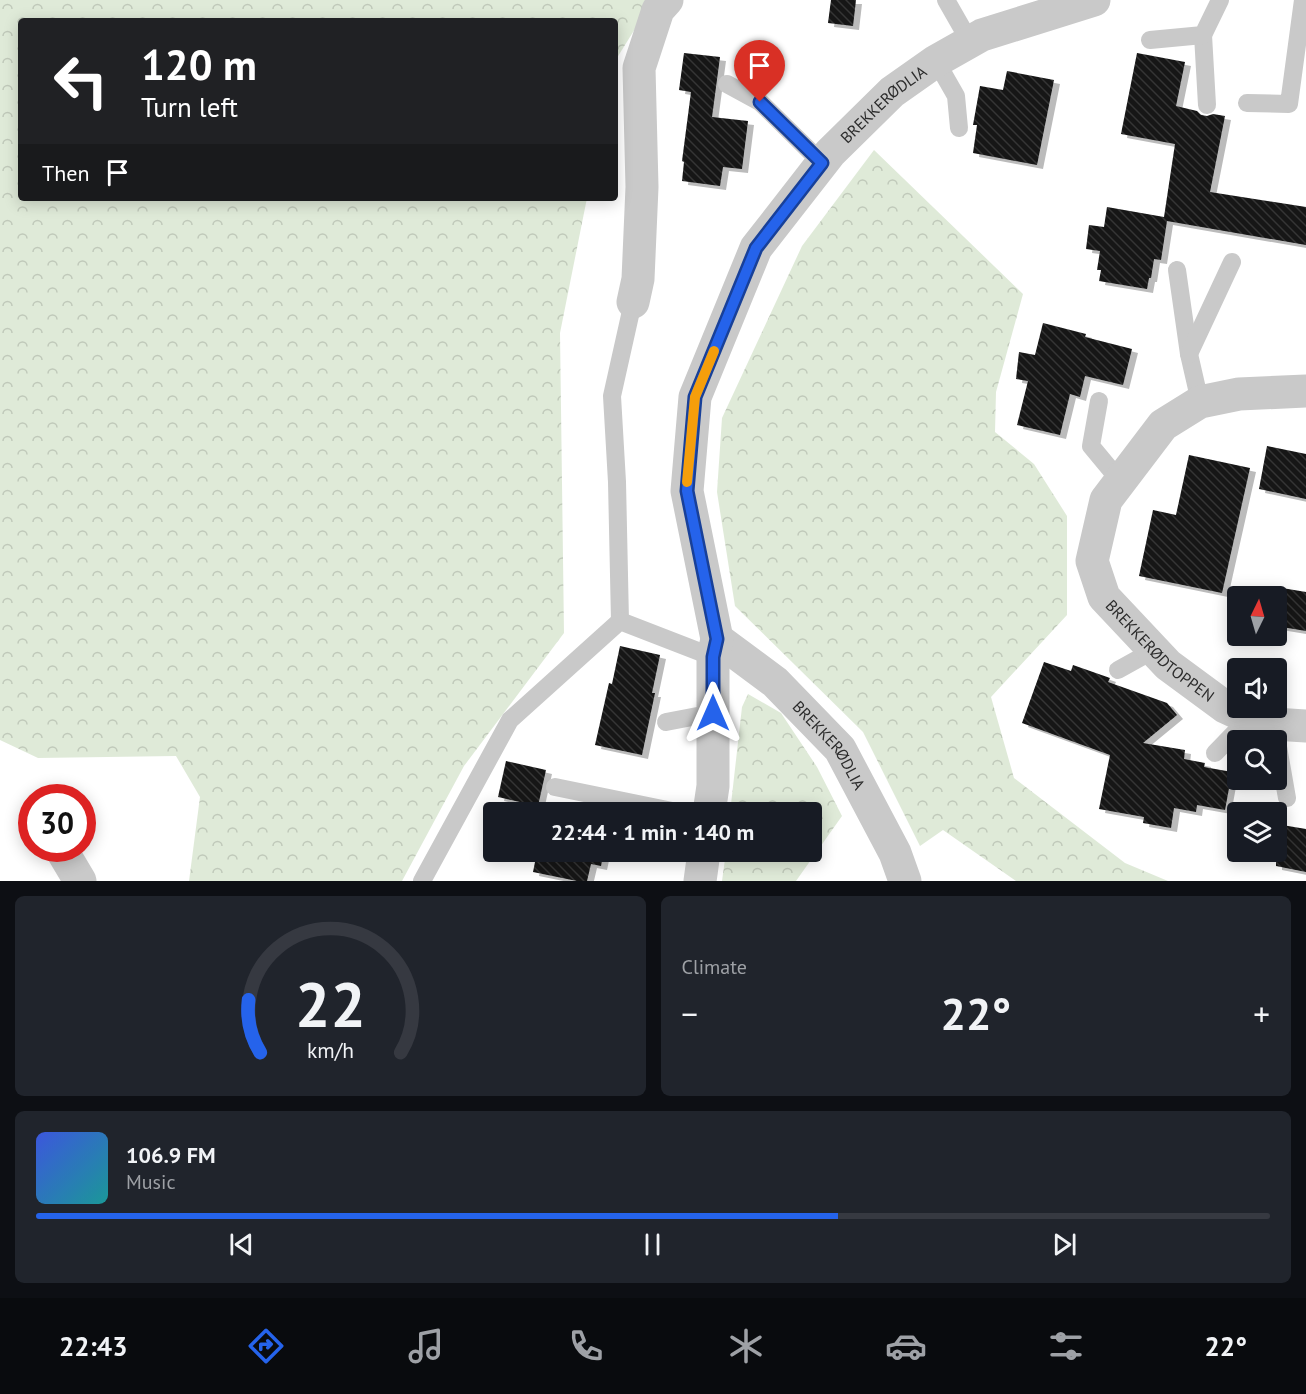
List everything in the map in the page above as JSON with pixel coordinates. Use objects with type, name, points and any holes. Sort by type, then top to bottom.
[{"type":"street","points":[[633,303],[638,279],[642,186],[639,68],[658,10],[667,0]]},
{"type":"street","name":"BREKKERØDLIA","points":[[711,802],[713,786],[715,648],[687,491],[695,397],[756,248],[822,163],[892,92],[936,61],[982,36],[1094,0]]},
{"type":"street","name":"BREKKERØDTOPPEN","points":[[1306,391],[1239,394],[1200,402],[1163,426],[1106,500],[1092,561],[1104,597],[1168,665],[1225,707],[1261,721],[1306,726]]},
{"type":"street","name":"BREKKERØDLIA","points":[[715,648],[776,682],[840,749],[895,853],[904,881]]},
{"type":"street","points":[[69,862],[80,881]]},
{"type":"street","points":[[700,881],[703,862]]},
{"type":"lane","points":[[946,0],[970,42]]},
{"type":"lane","points":[[1207,105],[1203,35],[1220,0]]},
{"type":"lane","points":[[1247,103],[1289,104],[1303,0]]},
{"type":"lane","points":[[1149,40],[1203,35]]},
{"type":"lane","points":[[936,61],[957,96],[959,128]]},
{"type":"lane","points":[[727,84],[760,102],[822,163]]},
{"type":"lane","points":[[1189,354],[1232,262]]},
{"type":"lane","points":[[1177,270],[1189,354],[1200,402]]},
{"type":"lane","points":[[422,881],[510,720],[620,621],[617,482],[612,396],[633,303]]},
{"type":"lane","points":[[1100,401],[1091,446],[1120,482]]},
{"type":"lane","points":[[620,621],[715,648]]},
{"type":"lane","points":[[1118,670],[1154,650]]},
{"type":"lane","points":[[666,722],[713,713]]},
{"type":"lane","points":[[1215,753],[1261,721],[1287,798]]},
{"type":"lane","points":[[555,787],[628,802]]},
{"type":"green space","points":[[0,0],[653,0],[618,56],[618,18],[18,18],[18,201],[586,201],[560,333],[564,633],[464,766],[402,881],[189,881],[200,797],[176,756],[38,758],[0,740]]},
{"type":"green space","points":[[874,150],[1023,294],[996,392],[995,432],[1034,464],[1067,516],[1067,615],[991,697],[1014,778],[1125,863],[1168,881],[1016,881],[943,830],[920,846],[863,732],[735,606],[717,492],[722,418],[802,246]]},
{"type":"green space","points":[[748,694],[781,713],[817,767],[842,816],[822,844],[822,802],[731,802],[742,707]]},
{"type":"green space","points":[[725,862],[809,862],[796,881],[722,881]]},
{"type":"building","points":[[831,0],[856,0],[853,26],[828,23]]},
{"type":"building","points":[[684,53],[720,57],[712,117],[748,121],[742,169],[723,167],[720,186],[682,181],[684,162],[682,161],[691,92],[679,90]]},
{"type":"building","points":[[1137,53],[1185,62],[1176,106],[1197,111],[1201,115],[1225,116],[1210,192],[1306,207],[1306,245],[1167,221],[1161,260],[1154,259],[1147,289],[1099,281],[1101,270],[1097,270],[1100,251],[1086,249],[1089,225],[1104,227],[1107,207],[1164,217],[1175,144],[1121,134]]},
{"type":"building","points":[[1007,71],[1054,80],[1037,165],[973,153],[977,125],[973,125],[980,86],[1003,90]]},
{"type":"building","points":[[1043,323],[1132,349],[1123,385],[1085,376],[1080,397],[1070,394],[1060,435],[1017,425],[1028,381],[1016,379],[1019,352],[1035,355]]},
{"type":"building","points":[[1267,446],[1306,454],[1306,499],[1259,489]]},
{"type":"building","points":[[1189,455],[1250,468],[1222,593],[1139,576],[1153,510],[1176,515]]},
{"type":"building","points":[[1287,589],[1306,592],[1306,631],[1287,628]]},
{"type":"building","points":[[620,646],[660,655],[652,693],[655,693],[642,755],[595,745]]},
{"type":"building","points":[[1044,662],[1071,671],[1073,665],[1110,678],[1108,682],[1167,703],[1177,715],[1143,743],[1185,750],[1184,759],[1205,763],[1204,767],[1227,771],[1229,790],[1225,810],[1197,805],[1196,812],[1174,808],[1171,828],[1143,823],[1144,817],[1099,809],[1110,755],[1022,723]]},
{"type":"building","points":[[506,761],[546,770],[539,802],[520,802],[498,797]]},
{"type":"building","points":[[1287,826],[1306,829],[1306,872],[1276,866],[1276,862],[1287,862]]},
{"type":"building","points":[[535,862],[602,862],[601,866],[591,864],[587,881],[533,872]]},
{"type":"slow traffic","points":[[687,482],[695,397],[714,351]]},
{"type":"route","points":[[713,713],[713,657],[717,639],[687,491],[695,397],[756,248],[822,163],[760,102]]}]
